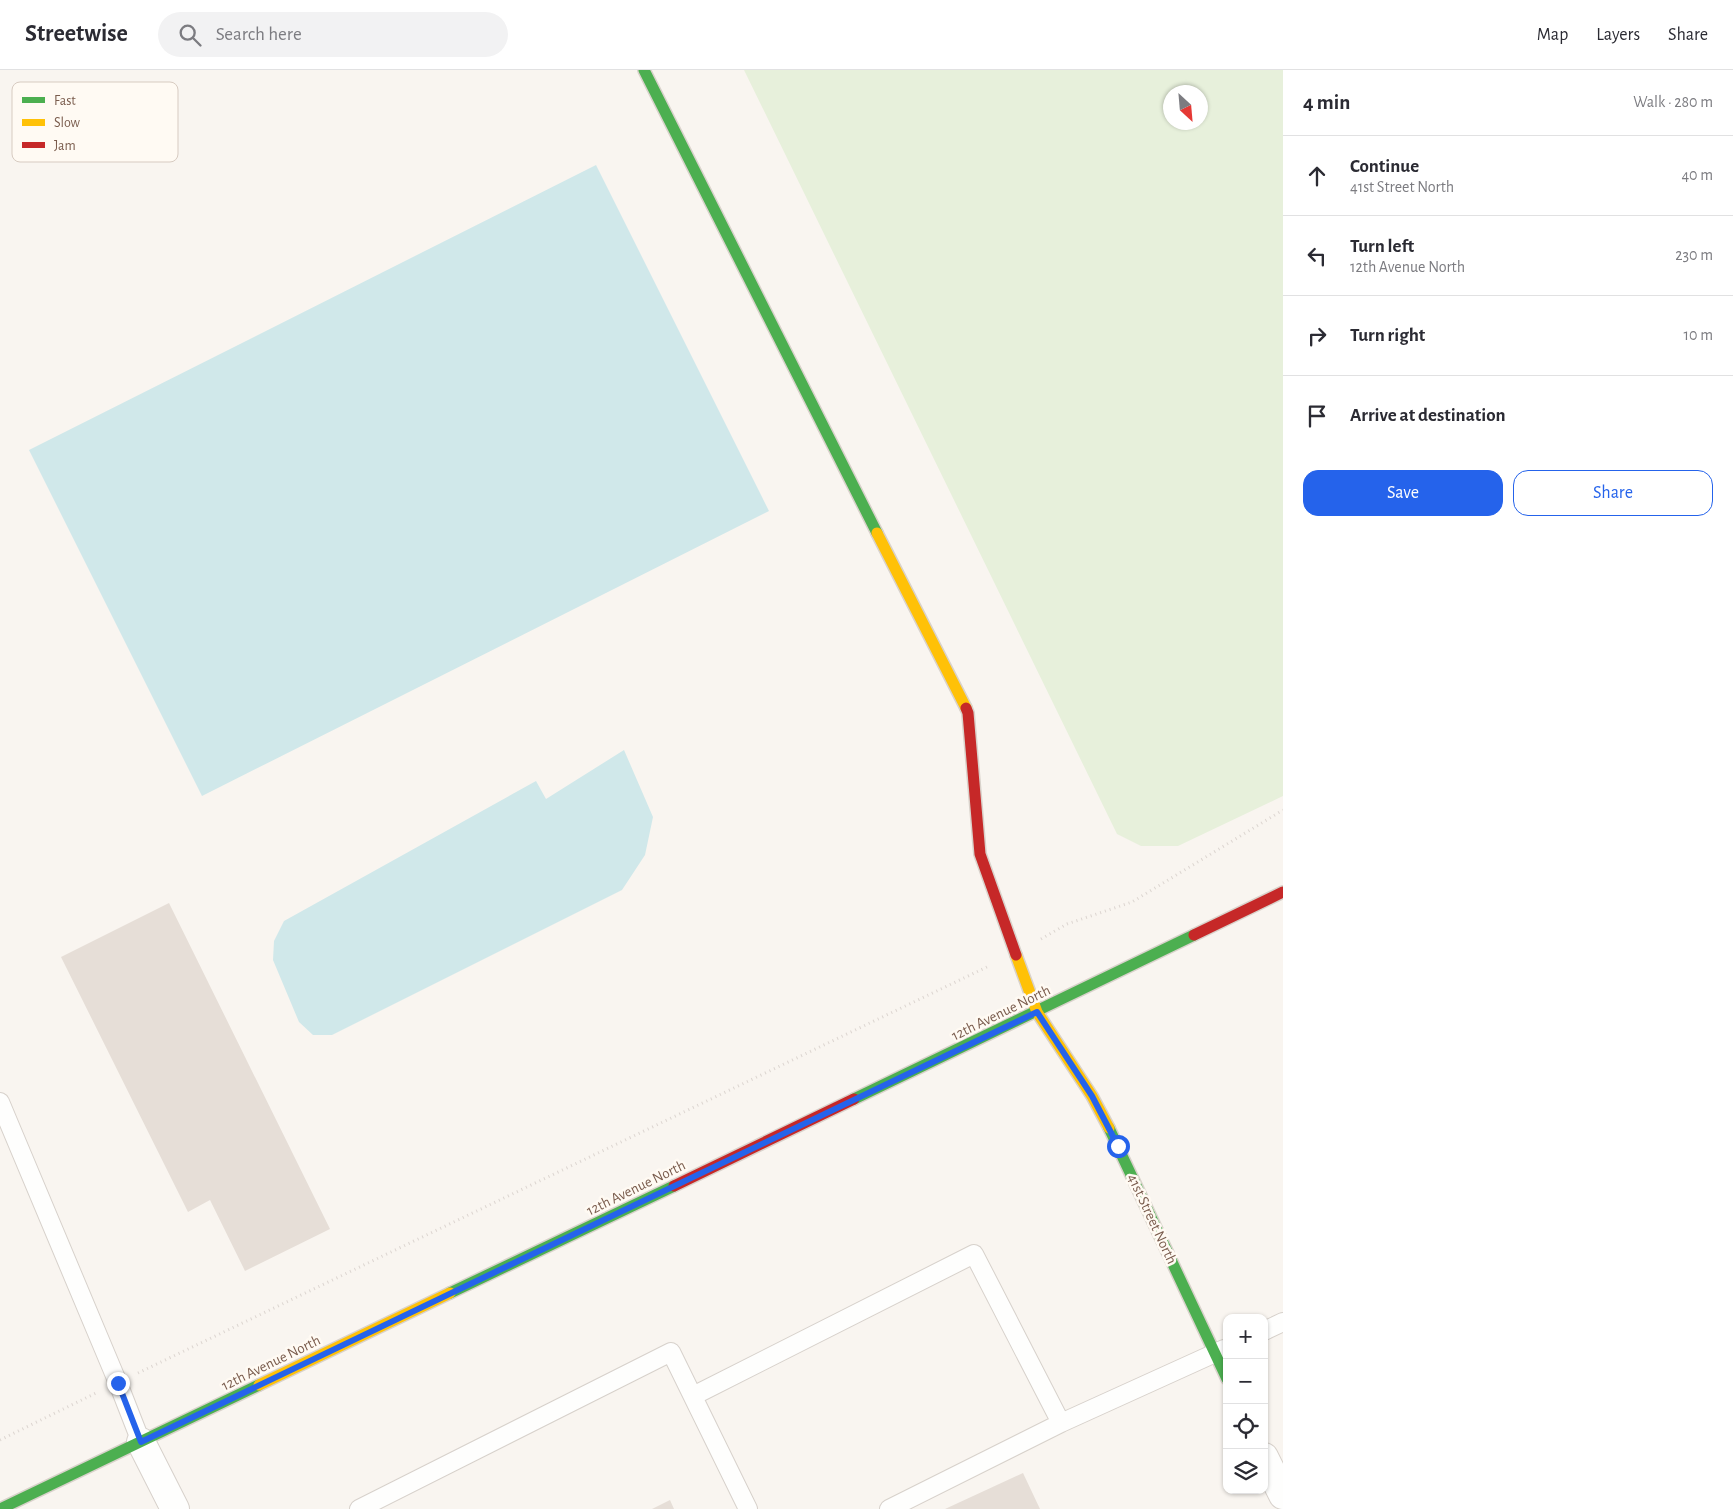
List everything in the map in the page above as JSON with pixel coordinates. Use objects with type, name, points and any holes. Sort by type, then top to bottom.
[{"type":"street","name":"41st Street North","points":[[644,70],[968,713],[980,854],[1037,1012],[1092,1096],[1221,1351]]},
{"type":"street","name":"12th Avenue North","points":[[0,1509],[1037,1012],[1283,892]]},
{"type":"street","points":[[141,1442],[175,1509]]},
{"type":"street","points":[[1268,1465],[1283,1495]]},
{"type":"lane","points":[[0,1102],[141,1442]]},
{"type":"lane","points":[[693,1396],[974,1254],[1061,1423]]},
{"type":"lane","points":[[1268,1328],[1283,1322]]},
{"type":"lane","points":[[889,1509],[1061,1423],[1221,1351]]},
{"type":"lane","points":[[359,1509],[671,1352],[748,1509]]},
{"type":"path","points":[[0,1440],[1016,953],[1067,924],[1132,902],[1283,810]]},
{"type":"green space","points":[[744,70],[1283,70],[1283,796],[1178,846],[1141,846],[1117,834]]},
{"type":"water","points":[[596,165],[769,511],[202,796],[29,450]]},
{"type":"water","points":[[624,750],[653,817],[645,855],[622,890],[332,1035],[313,1035],[299,1022],[273,960],[274,941],[284,921],[536,781],[546,799]]},
{"type":"building","points":[[169,903],[330,1229],[245,1271],[210,1200],[188,1212],[61,957]]},
{"type":"building","points":[[1023,1473],[1040,1509],[945,1509]]},
{"type":"building","points":[[670,1500],[674,1509],[652,1509]]},
{"type":"traffic: fast","points":[[644,70],[877,533]]},
{"type":"traffic: fast","points":[[854,1099],[1194,935]]},
{"type":"traffic: fast","points":[[1109,1128],[1223,1370]]},
{"type":"traffic: fast","points":[[450,1293],[674,1186]]},
{"type":"traffic: fast","points":[[0,1509],[259,1385]]},
{"type":"traffic: slow","points":[[877,533],[966,708]]},
{"type":"traffic: slow","points":[[1016,955],[1037,1012],[1092,1096],[1109,1128]]},
{"type":"traffic: slow","points":[[259,1385],[450,1293]]},
{"type":"traffic: jam","points":[[966,708],[968,713],[980,854],[1016,955]]},
{"type":"traffic: jam","points":[[1194,935],[1283,892]]},
{"type":"traffic: jam","points":[[674,1186],[854,1099]]},
{"type":"route","points":[[118,1383],[141,1442],[1037,1012],[1092,1096],[1118,1146]]}]
